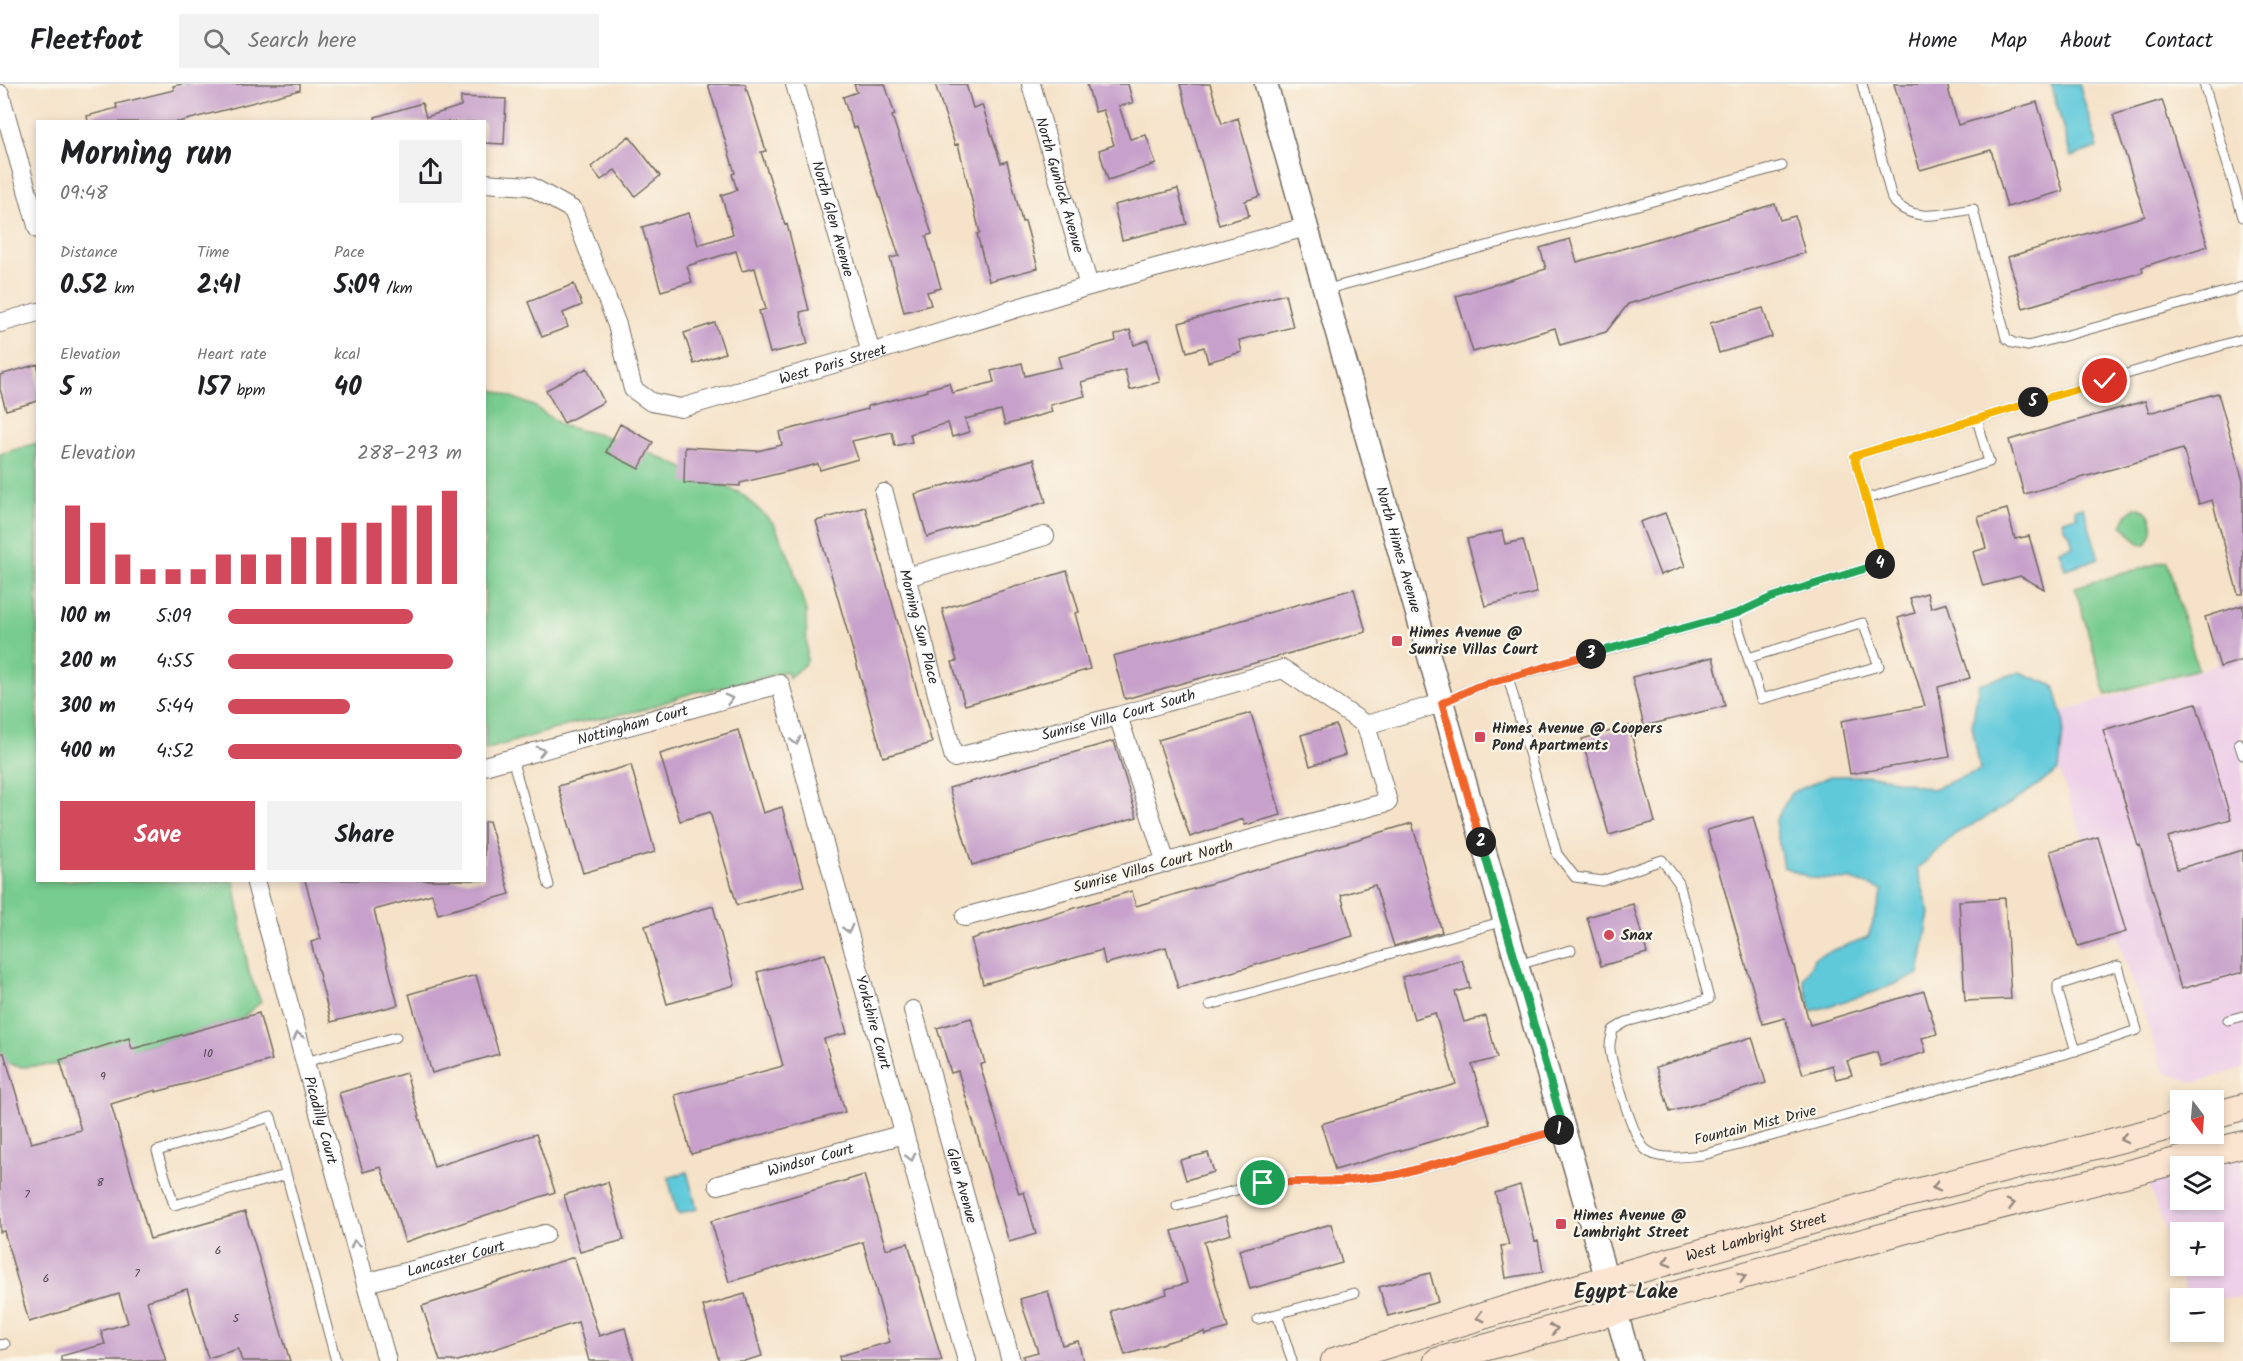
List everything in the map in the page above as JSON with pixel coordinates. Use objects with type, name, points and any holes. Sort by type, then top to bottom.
[{"type":"main road","points":[[2224,1112],[2243,1107]]},
{"type":"main road","name":"West Lambright Street","points":[[1334,1361],[1607,1279],[1904,1195],[2170,1127]]},
{"type":"main road","points":[[1439,1361],[1917,1227],[2243,1144]]},
{"type":"street","name":"North Glen Avenue","points":[[795,84],[871,353]]},
{"type":"street","name":"North Gunlock Avenue","points":[[1031,84],[1089,286]]},
{"type":"street","name":"North Himes Avenue","points":[[1266,84],[1630,1361]]},
{"type":"street","points":[[0,94],[36,222]]},
{"type":"street","name":"West Paris Street","points":[[486,183],[530,186],[573,210],[617,325],[633,389],[651,402],[681,408],[1089,286],[1306,226]]},
{"type":"street","points":[[0,323],[36,313]]},
{"type":"street","name":"Morning Sun Place","points":[[884,493],[954,758]]},
{"type":"street","points":[[907,577],[1045,536]]},
{"type":"street","name":"Sunrise Villa Court South","points":[[954,758],[1118,716],[1283,669],[1366,725]]},
{"type":"street","name":"Nottingham Court","points":[[486,766],[780,684]]},
{"type":"street","name":"Yorkshire Court","points":[[780,684],[967,1361]]},
{"type":"street","points":[[1366,725],[1442,703]]},
{"type":"street","points":[[1118,716],[1166,863]]},
{"type":"street","name":"Sunrise Villas Court North","points":[[965,917],[1388,802],[1366,725]]},
{"type":"street","name":"Picadilly Court","points":[[256,882],[387,1361]]},
{"type":"street","name":"Glen Avenue","points":[[913,1010],[1011,1361]]},
{"type":"street","name":"Windsor Court","points":[[718,1185],[904,1134]]},
{"type":"street","name":"Lancaster Court","points":[[366,1283],[545,1234]]},
{"type":"lane","points":[[1862,84],[1892,199],[1899,207],[1917,216],[1973,209],[2006,338],[2013,343],[2028,346],[2243,286]]},
{"type":"lane","points":[[2204,84],[2241,200],[2243,217]]},
{"type":"lane","points":[[1324,290],[1782,166]]},
{"type":"lane","points":[[1442,703],[1476,687],[1734,614],[1770,598],[1884,563],[1854,456],[2243,339]]},
{"type":"lane","points":[[1866,499],[1989,462],[1977,419]]},
{"type":"lane","points":[[1734,614],[1761,699],[1879,666],[1863,623],[1748,658]]},
{"type":"lane","name":"Fountain Mist Drive","points":[[1508,677],[1557,854],[1575,877],[1602,881],[1662,860],[1679,883],[1710,999],[1626,1022],[1612,1030],[1610,1048],[1632,1129],[1646,1150],[1674,1157],[1703,1155],[2076,1051],[2137,1030],[2118,966],[2058,985],[2058,992],[2076,1051]]},
{"type":"lane","points":[[2239,743],[2243,755]]},
{"type":"lane","points":[[512,759],[549,885]]},
{"type":"lane","points":[[1210,1005],[1504,921]]},
{"type":"lane","points":[[1517,965],[1570,950]]},
{"type":"lane","points":[[2228,1020],[2243,1016]]},
{"type":"lane","points":[[305,1062],[396,1037]]},
{"type":"lane","points":[[286,1174],[174,1205],[157,1150],[271,1117],[336,1361]]},
{"type":"lane","points":[[1177,1206],[1263,1183],[1341,1181],[1395,1175],[1564,1129]]},
{"type":"lane","points":[[1258,1319],[1354,1293]]},
{"type":"lane","points":[[1277,1314],[1292,1361]]},
{"type":"shaded area","points":[[2243,657],[2243,1068],[2195,1083],[2164,1072],[2059,770],[2064,721],[2061,712]]},
{"type":"shaded area","points":[[2243,1157],[2243,1299],[2224,1298],[2224,1288],[2185,1288],[2180,1276],[2224,1276],[2224,1222],[2170,1222],[2170,1245],[2148,1181],[2170,1176],[2170,1210],[2224,1210],[2224,1162]]},
{"type":"green space","points":[[486,387],[534,406],[563,426],[621,440],[742,494],[774,524],[791,561],[806,611],[807,662],[789,678],[787,671],[724,688],[694,692],[643,710],[576,723],[486,750]]},
{"type":"green space","points":[[36,443],[36,882],[234,882],[249,973],[261,1002],[242,1018],[82,1063],[21,1067],[0,1062],[0,454]]},
{"type":"green space","points":[[2136,507],[2147,512],[2152,522],[2151,533],[2146,544],[2140,544],[2122,525],[2128,513]]},
{"type":"green space","points":[[2167,561],[2198,669],[2106,695],[2075,587]]},
{"type":"water","points":[[2051,84],[2079,84],[2098,147],[2071,157]]},
{"type":"water","points":[[2083,507],[2099,559],[2065,569],[2059,550],[2073,546],[2062,520],[2077,516],[2075,509]]},
{"type":"water","points":[[2020,672],[2054,686],[2064,721],[2059,770],[2010,804],[1955,834],[1917,869],[1930,913],[1919,974],[1875,992],[1812,1011],[1803,980],[1815,957],[1868,937],[1883,890],[1851,880],[1811,878],[1783,867],[1775,822],[1791,793],[1830,776],[1879,776],[1932,789],[1980,770],[1972,725],[1979,684]]},
{"type":"water","points":[[687,1172],[697,1209],[678,1214],[668,1178]]},
{"type":"building","points":[[182,84],[300,84],[300,90],[187,120],[88,120],[87,116],[117,108],[116,104],[174,90],[173,86]]},
{"type":"building","points":[[708,84],[745,84],[766,151],[761,152],[785,225],[787,224],[809,310],[800,312],[808,344],[770,353],[759,311],[766,309],[755,268],[742,271],[736,251],[687,266],[692,282],[661,291],[642,227],[689,213],[698,245],[733,234],[721,195],[737,190],[732,174],[735,173]]},
{"type":"building","points":[[854,84],[885,84],[895,115],[892,116],[932,234],[926,236],[941,288],[927,292],[931,305],[904,312],[890,258],[899,256],[857,127],[853,128],[843,97],[857,92]]},
{"type":"building","points":[[935,84],[966,84],[973,108],[982,105],[1001,163],[1007,161],[1022,222],[1025,221],[1038,268],[989,281],[977,234],[980,233],[958,144],[955,145]]},
{"type":"building","points":[[1087,84],[1128,84],[1133,103],[1119,106],[1130,139],[1146,135],[1156,164],[1108,180],[1099,150],[1114,145],[1103,110],[1095,112]]},
{"type":"building","points":[[1180,84],[1210,84],[1222,124],[1238,118],[1260,196],[1245,201],[1249,216],[1219,225]]},
{"type":"building","points":[[1894,84],[1947,84],[1958,125],[2037,102],[2063,191],[2007,207],[1991,150],[1920,170]]},
{"type":"building","points":[[461,97],[506,99],[504,144],[486,143],[486,120],[376,120],[375,117],[422,103],[426,117],[461,106]]},
{"type":"building","points":[[2162,100],[2208,246],[2142,267],[2143,272],[2023,308],[2008,257],[2145,216],[2113,115]]},
{"type":"building","points":[[629,136],[660,176],[635,196],[615,170],[601,180],[591,167]]},
{"type":"building","points":[[1178,189],[1187,224],[1122,240],[1114,205]]},
{"type":"building","points":[[1775,204],[1780,220],[1795,216],[1805,253],[1628,304],[1606,332],[1560,345],[1555,328],[1473,352],[1456,296],[1546,269],[1540,248],[1570,239],[1577,262]]},
{"type":"building","points":[[574,284],[582,305],[563,313],[568,327],[542,337],[528,302]]},
{"type":"building","points":[[1285,294],[1293,327],[1239,340],[1242,352],[1208,362],[1204,347],[1187,352],[1179,323]]},
{"type":"building","points":[[1763,308],[1772,337],[1719,353],[1710,323]]},
{"type":"building","points":[[715,323],[725,353],[694,364],[684,333]]},
{"type":"building","points":[[1130,330],[1134,345],[1148,340],[1160,382],[1130,390],[1125,370],[1081,382],[1085,396],[1050,405],[1052,412],[1005,425],[1001,410],[965,419],[969,432],[952,437],[948,423],[910,434],[912,442],[895,446],[892,432],[852,441],[858,459],[820,470],[818,464],[740,483],[740,486],[684,483],[685,447],[757,451],[782,445],[779,432],[868,409],[868,406],[928,391],[927,389],[949,383],[952,393],[994,382],[991,371],[1022,363],[1025,376],[1061,367],[1058,357],[1116,341],[1115,335]]},
{"type":"building","points":[[36,365],[36,402],[6,410],[0,389],[0,375]]},
{"type":"building","points":[[587,368],[604,402],[564,423],[546,390]]},
{"type":"building","points":[[2218,393],[2243,481],[2243,594],[2238,594],[2212,500],[2199,504],[2183,449],[2024,494],[2009,440],[2145,401],[2149,413]]},
{"type":"building","points":[[620,424],[653,442],[639,469],[606,452]]},
{"type":"building","points":[[1034,459],[1046,502],[927,537],[915,494]]},
{"type":"building","points":[[865,507],[932,743],[883,757],[816,521]]},
{"type":"building","points":[[2007,509],[2015,539],[2029,536],[2044,589],[2020,576],[1983,586],[1973,552],[1986,548],[1978,517]]},
{"type":"building","points":[[1665,513],[1685,566],[1660,575],[1640,522]]},
{"type":"building","points":[[1502,531],[1505,544],[1523,540],[1537,593],[1485,606],[1467,539]]},
{"type":"building","points":[[1067,571],[1079,612],[1075,613],[1090,669],[965,705],[952,662],[957,661],[942,609]]},
{"type":"building","points":[[1354,589],[1366,632],[1125,699],[1113,656]]},
{"type":"building","points":[[1927,593],[1931,608],[1947,603],[1970,678],[1938,687],[1950,757],[1850,774],[1841,721],[1925,706],[1898,618],[1915,613],[1910,598]]},
{"type":"building","points":[[2243,605],[2243,660],[2220,667],[2205,617]]},
{"type":"building","points":[[1713,657],[1725,706],[1644,726],[1632,677]]},
{"type":"building","points":[[2196,703],[2231,819],[2168,837],[2177,869],[2243,850],[2243,972],[2181,989],[2140,845],[2138,846],[2103,730]]},
{"type":"building","points":[[1251,713],[1281,815],[1245,825],[1243,819],[1190,837],[1158,740]]},
{"type":"building","points":[[1336,725],[1345,755],[1310,766],[1301,735]]},
{"type":"building","points":[[1629,726],[1655,822],[1609,835],[1582,739]]},
{"type":"building","points":[[738,730],[763,813],[782,807],[804,886],[737,905],[710,812],[680,821],[660,754]]},
{"type":"building","points":[[1114,741],[1137,817],[972,865],[949,788]]},
{"type":"building","points":[[631,765],[655,852],[583,873],[558,786]]},
{"type":"building","points":[[1753,817],[1810,1025],[1924,991],[1937,1034],[1922,1038],[1926,1052],[1881,1066],[1877,1052],[1847,1061],[1852,1075],[1836,1079],[1832,1065],[1803,1074],[1785,1018],[1763,1024],[1707,830]]},
{"type":"building","points":[[489,821],[510,894],[438,914],[432,894],[374,910],[398,1005],[331,1022],[311,942],[321,939],[306,882],[486,882],[486,822]]},
{"type":"building","points":[[1412,823],[1442,932],[1394,946],[1375,885],[1341,895],[1353,936],[1178,988],[1166,947],[1105,964],[1102,950],[983,984],[971,939],[1132,891],[1136,906]]},
{"type":"building","points":[[2098,837],[2126,932],[2078,946],[2050,851]]},
{"type":"building","points":[[2005,898],[2011,999],[1965,1001],[1959,901]]},
{"type":"building","points":[[1633,904],[1647,953],[1601,966],[1587,917]]},
{"type":"building","points":[[713,906],[735,985],[667,1004],[645,926]]},
{"type":"building","points":[[825,954],[847,1033],[824,1039],[845,1112],[691,1154],[675,1095],[783,1066],[757,972]]},
{"type":"building","points":[[1462,960],[1470,988],[1455,992],[1464,1022],[1486,1016],[1497,1058],[1472,1065],[1490,1124],[1335,1170],[1321,1124],[1456,1084],[1435,1013],[1414,1019],[1402,977]]},
{"type":"building","points":[[476,975],[499,1054],[432,1073],[409,994]]},
{"type":"building","points":[[259,1013],[272,1060],[111,1104],[150,1239],[245,1212],[290,1361],[242,1361],[238,1349],[208,1358],[187,1289],[147,1301],[166,1361],[61,1361],[61,1356],[105,1344],[101,1331],[128,1323],[119,1294],[29,1322],[4,1231],[0,1232],[0,1053],[4,1053],[31,1143],[81,1130],[60,1060],[129,1038],[132,1049]]},
{"type":"building","points":[[971,1018],[985,1063],[980,1065],[1002,1139],[1019,1194],[1024,1192],[1036,1234],[1009,1242],[958,1071],[951,1073],[937,1028]]},
{"type":"building","points":[[1752,1037],[1766,1083],[1670,1112],[1656,1067]]},
{"type":"building","points":[[406,1073],[434,1167],[536,1134],[555,1192],[405,1242],[381,1167],[363,1172],[339,1093]]},
{"type":"building","points":[[1208,1153],[1214,1172],[1186,1180],[1180,1160]]},
{"type":"building","points":[[864,1175],[886,1249],[908,1243],[942,1361],[840,1361],[839,1356],[890,1342],[863,1242],[729,1282],[711,1221]]},
{"type":"building","points":[[608,1182],[624,1240],[580,1252],[564,1195]]},
{"type":"building","points":[[1520,1185],[1535,1241],[1538,1240],[1543,1272],[1506,1278],[1501,1246],[1509,1245],[1495,1193]]},
{"type":"building","points":[[1226,1216],[1231,1234],[1204,1242],[1228,1328],[1205,1335],[1205,1332],[1181,1338],[1125,1355],[1111,1311],[1167,1294],[1166,1289],[1187,1283],[1172,1231]]},
{"type":"building","points":[[1331,1224],[1342,1263],[1250,1289],[1239,1250]]},
{"type":"building","points":[[574,1257],[599,1336],[625,1328],[634,1361],[589,1361],[578,1322],[458,1361],[440,1361],[422,1306]]},
{"type":"building","points":[[1430,1273],[1438,1302],[1388,1316],[1379,1287]]},
{"type":"building","points":[[1048,1291],[1062,1345],[1078,1341],[1083,1361],[1024,1361],[1023,1356],[1038,1352],[1020,1299]]},
{"type":"building","points":[[745,1294],[762,1356],[744,1361],[719,1361],[703,1306]]},
{"type":"place","name":"Himes Avenue @ Sunrise Villas Court","points":[[1397,641]]},
{"type":"place","name":"Himes Avenue @ Coopers Pond Apartments","points":[[1480,737]]},
{"type":"place","name":"Snax","points":[[1609,935]]},
{"type":"place","name":"Himes Avenue @ Lambright Street","points":[[1561,1224]]},
{"type":"district","name":"Egypt Lake","points":[[1626,1291]]},
{"type":"route","points":[[1263,1183],[1341,1181],[1395,1175],[1564,1129],[1442,703],[1476,687],[1738,613],[1770,598],[1884,563],[1854,456],[2105,381]]}]
